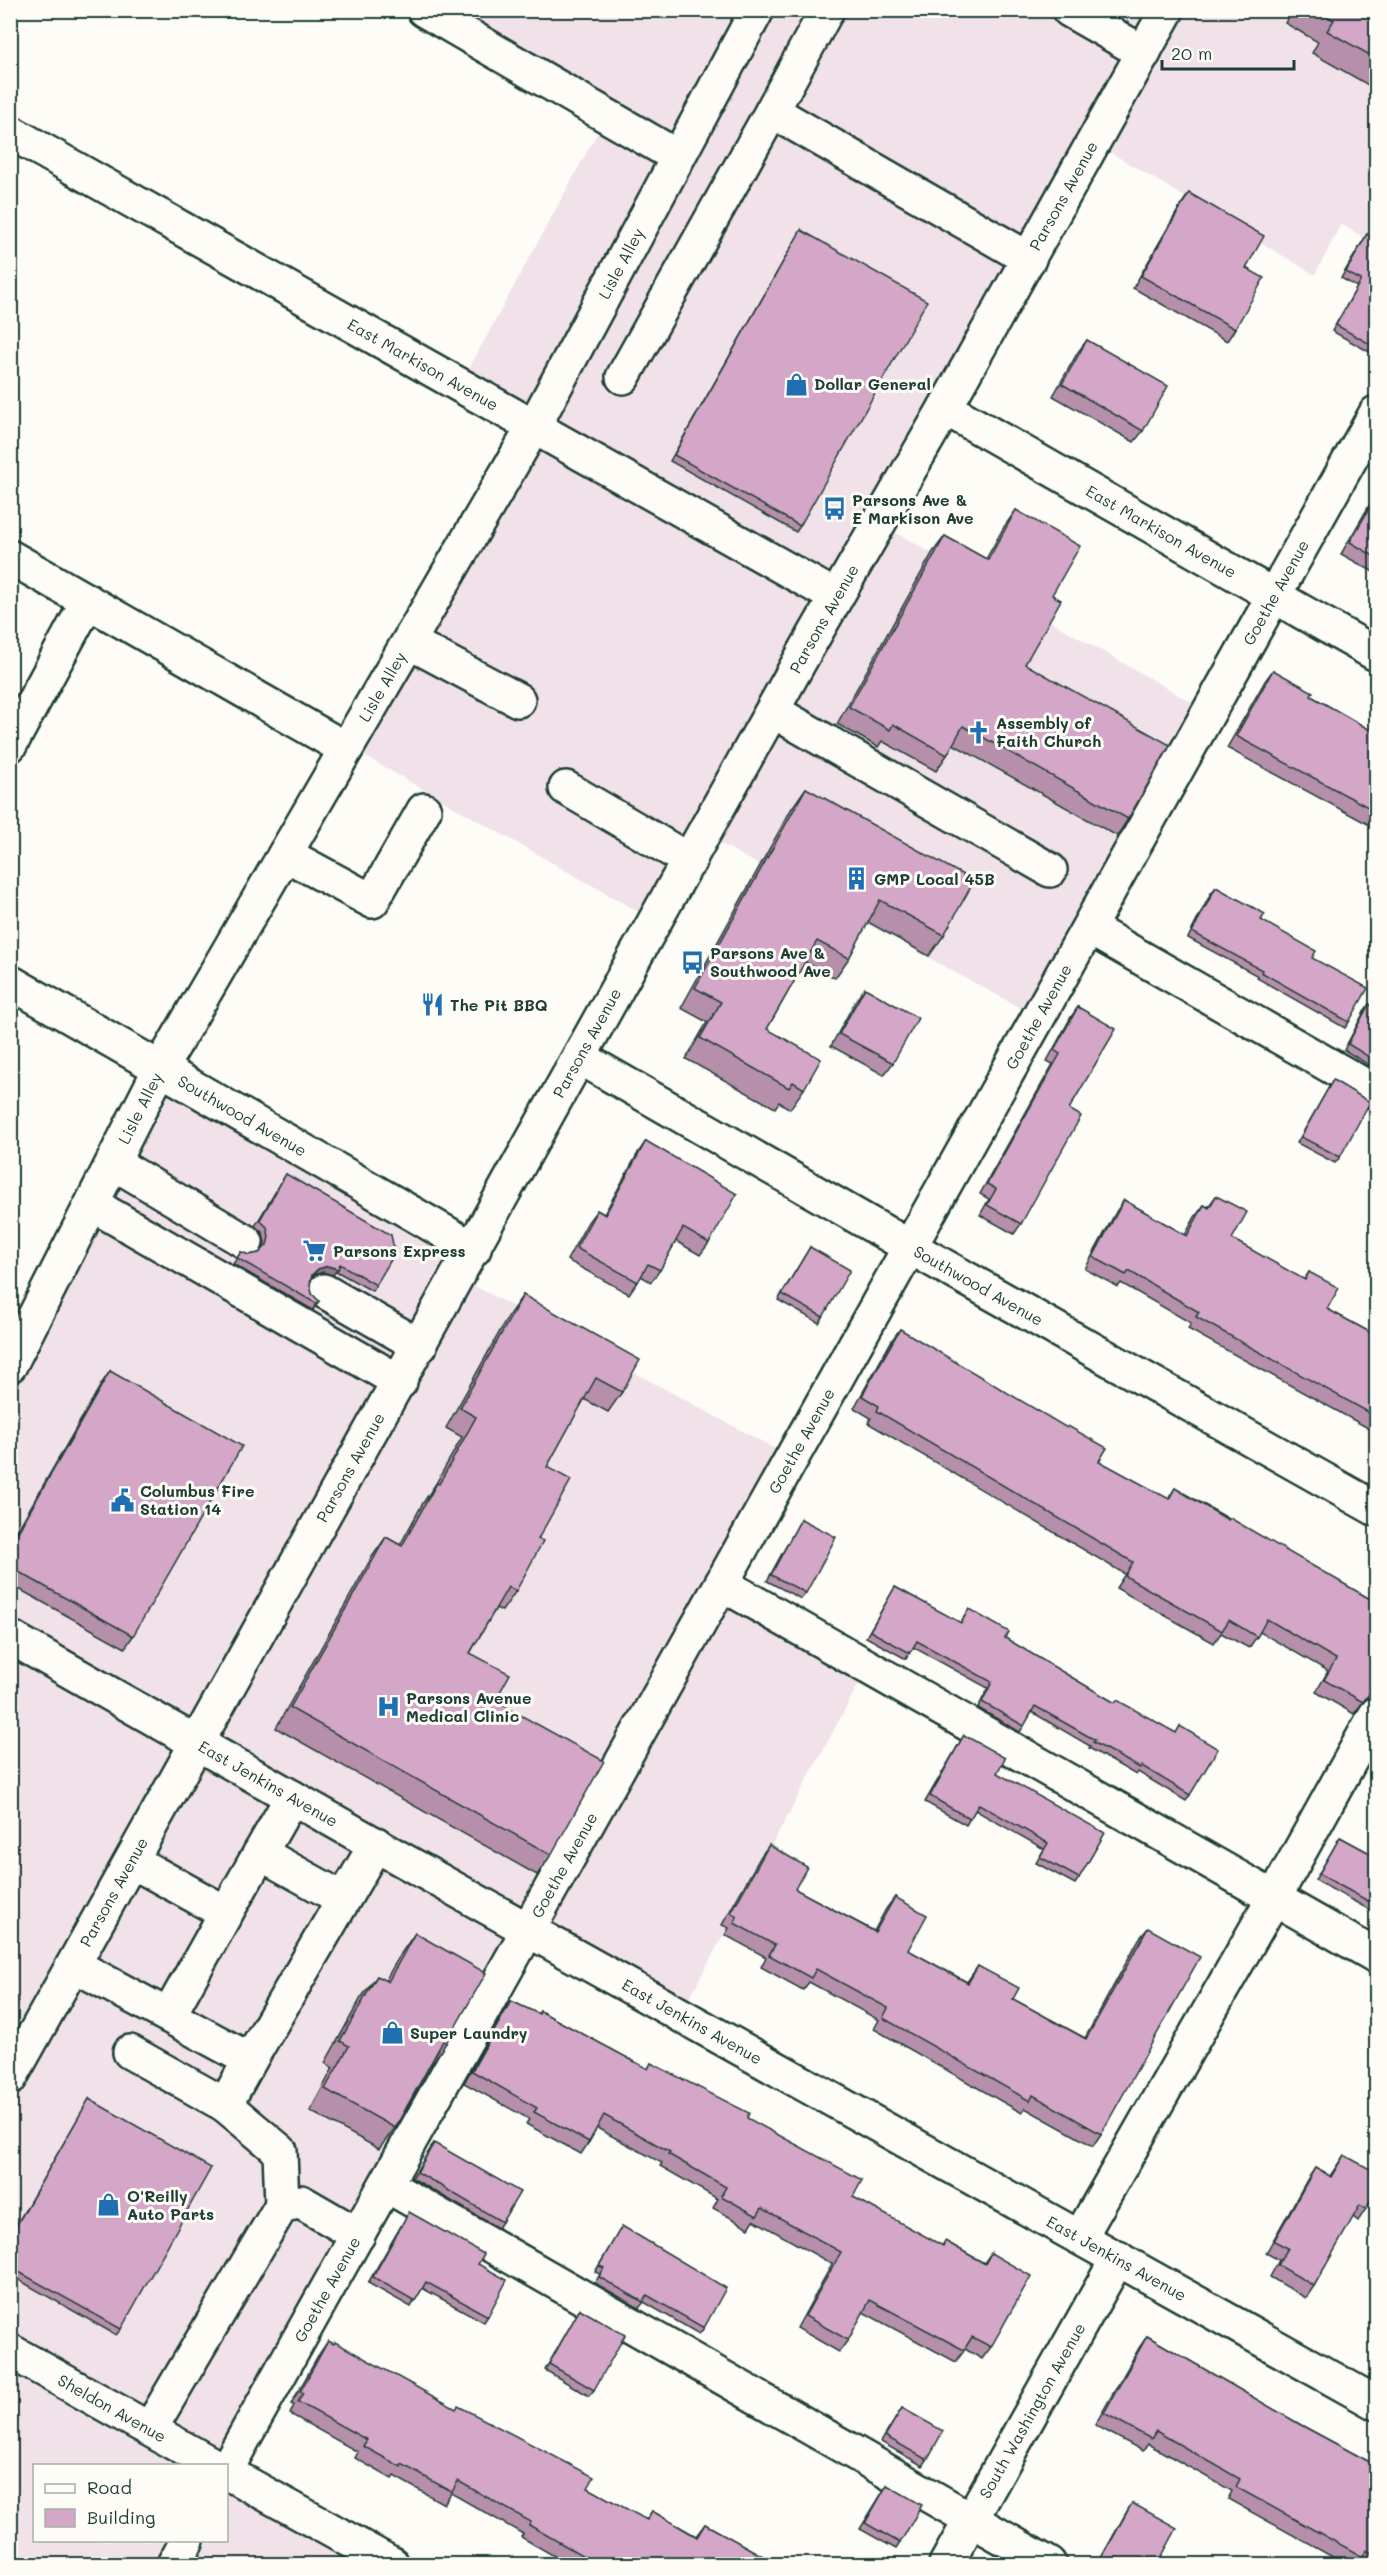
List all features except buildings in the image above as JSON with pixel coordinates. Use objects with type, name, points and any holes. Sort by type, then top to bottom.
[{"type":"street","points":[[424,10],[678,157]]},
{"type":"street","name":"Lisle Alley","points":[[10,1365],[22,1319],[93,1205],[160,1069],[534,426],[757,10]]},
{"type":"street","points":[[623,377],[827,10]]},
{"type":"street","points":[[1068,10],[1143,53]]},
{"type":"street","name":"Parsons Avenue","points":[[10,2078],[474,1250],[836,597],[945,408],[1167,10]]},
{"type":"street","points":[[772,111],[1029,259]]},
{"type":"street","name":"East Markison Avenue","points":[[10,132],[836,597]]},
{"type":"street","name":"East Markison Avenue","points":[[945,408],[1377,654]]},
{"type":"street","name":"Goethe Avenue","points":[[228,2467],[1377,413]]},
{"type":"street","points":[[10,557],[346,749]]},
{"type":"street","points":[[10,745],[88,601]]},
{"type":"street","points":[[409,642],[518,700]]},
{"type":"street","points":[[773,711],[1050,870]]},
{"type":"street","points":[[566,788],[690,861]]},
{"type":"street","points":[[285,854],[372,901],[424,810]]},
{"type":"street","points":[[1089,928],[1377,1092]]},
{"type":"street","name":"Southwood Avenue","points":[[10,982],[474,1250]]},
{"type":"street","name":"Southwood Avenue","points":[[581,1058],[910,1248],[1377,1509]]},
{"type":"street","points":[[114,1163],[246,1242]]},
{"type":"street","points":[[93,1205],[400,1382]]},
{"type":"street","points":[[324,1291],[420,1346]]},
{"type":"street","points":[[722,1584],[1377,1956]]},
{"type":"street","name":"East Jenkins Avenue","points":[[10,1637],[528,1930],[1377,2403]]},
{"type":"street","points":[[1080,2237],[1377,1714]]},
{"type":"street","points":[[169,2014],[292,1797]]},
{"type":"street","points":[[225,2105],[376,1844]]},
{"type":"street","points":[[260,1852],[343,1899]]},
{"type":"street","points":[[132,1862],[226,1913]]},
{"type":"street","points":[[74,1965],[169,2014],[250,2060]]},
{"type":"street","points":[[130,2052],[225,2105],[280,2151],[282,2205],[150,2429]]},
{"type":"street","points":[[386,2185],[1049,2565]]},
{"type":"street","points":[[282,2205],[302,2202],[358,2235]]},
{"type":"street","name":"South Washington Avenue","points":[[946,2565],[1118,2258]]},
{"type":"street","name":"Sheldon Avenue","points":[[10,2351],[211,2464]]},
{"type":"street","points":[[228,2472],[392,2565]]},
{"type":"street","points":[[174,2565],[186,2542]]},
{"type":"shaded area","points":[[426,11],[1376,11],[1376,245],[1341,224],[1315,275],[1093,142],[881,524],[1212,714],[1048,1023],[712,839],[660,924],[345,745],[530,428],[458,389],[607,115]]},
{"type":"shaded area","points":[[165,1062],[486,1242],[462,1279],[792,1458],[725,1590],[864,1674],[678,2019],[528,1939],[228,2477],[384,2564],[11,2564],[11,1346]]},
{"type":"place","name":"Dollar General","points":[[796,384]]},
{"type":"place","name":"Parsons Ave & E Markison Ave","points":[[834,509]]},
{"type":"place","name":"Assembly of Faith Church","points":[[978,732]]},
{"type":"place","name":"GMP Local 45B","points":[[856,879]]},
{"type":"place","name":"Parsons Ave & Southwood Ave","points":[[692,962]]},
{"type":"place","name":"The Pit BBQ","points":[[432,1005]]},
{"type":"place","name":"Parsons Express","points":[[315,1251]]},
{"type":"place","name":"Columbus Fire Station 14","points":[[122,1500]]},
{"type":"place","name":"Parsons Avenue Medical Clinic","points":[[388,1707]]},
{"type":"place","name":"Super Laundry","points":[[392,2033]]},
{"type":"place","name":"O'Reilly Auto Parts","points":[[109,2205]]}]
